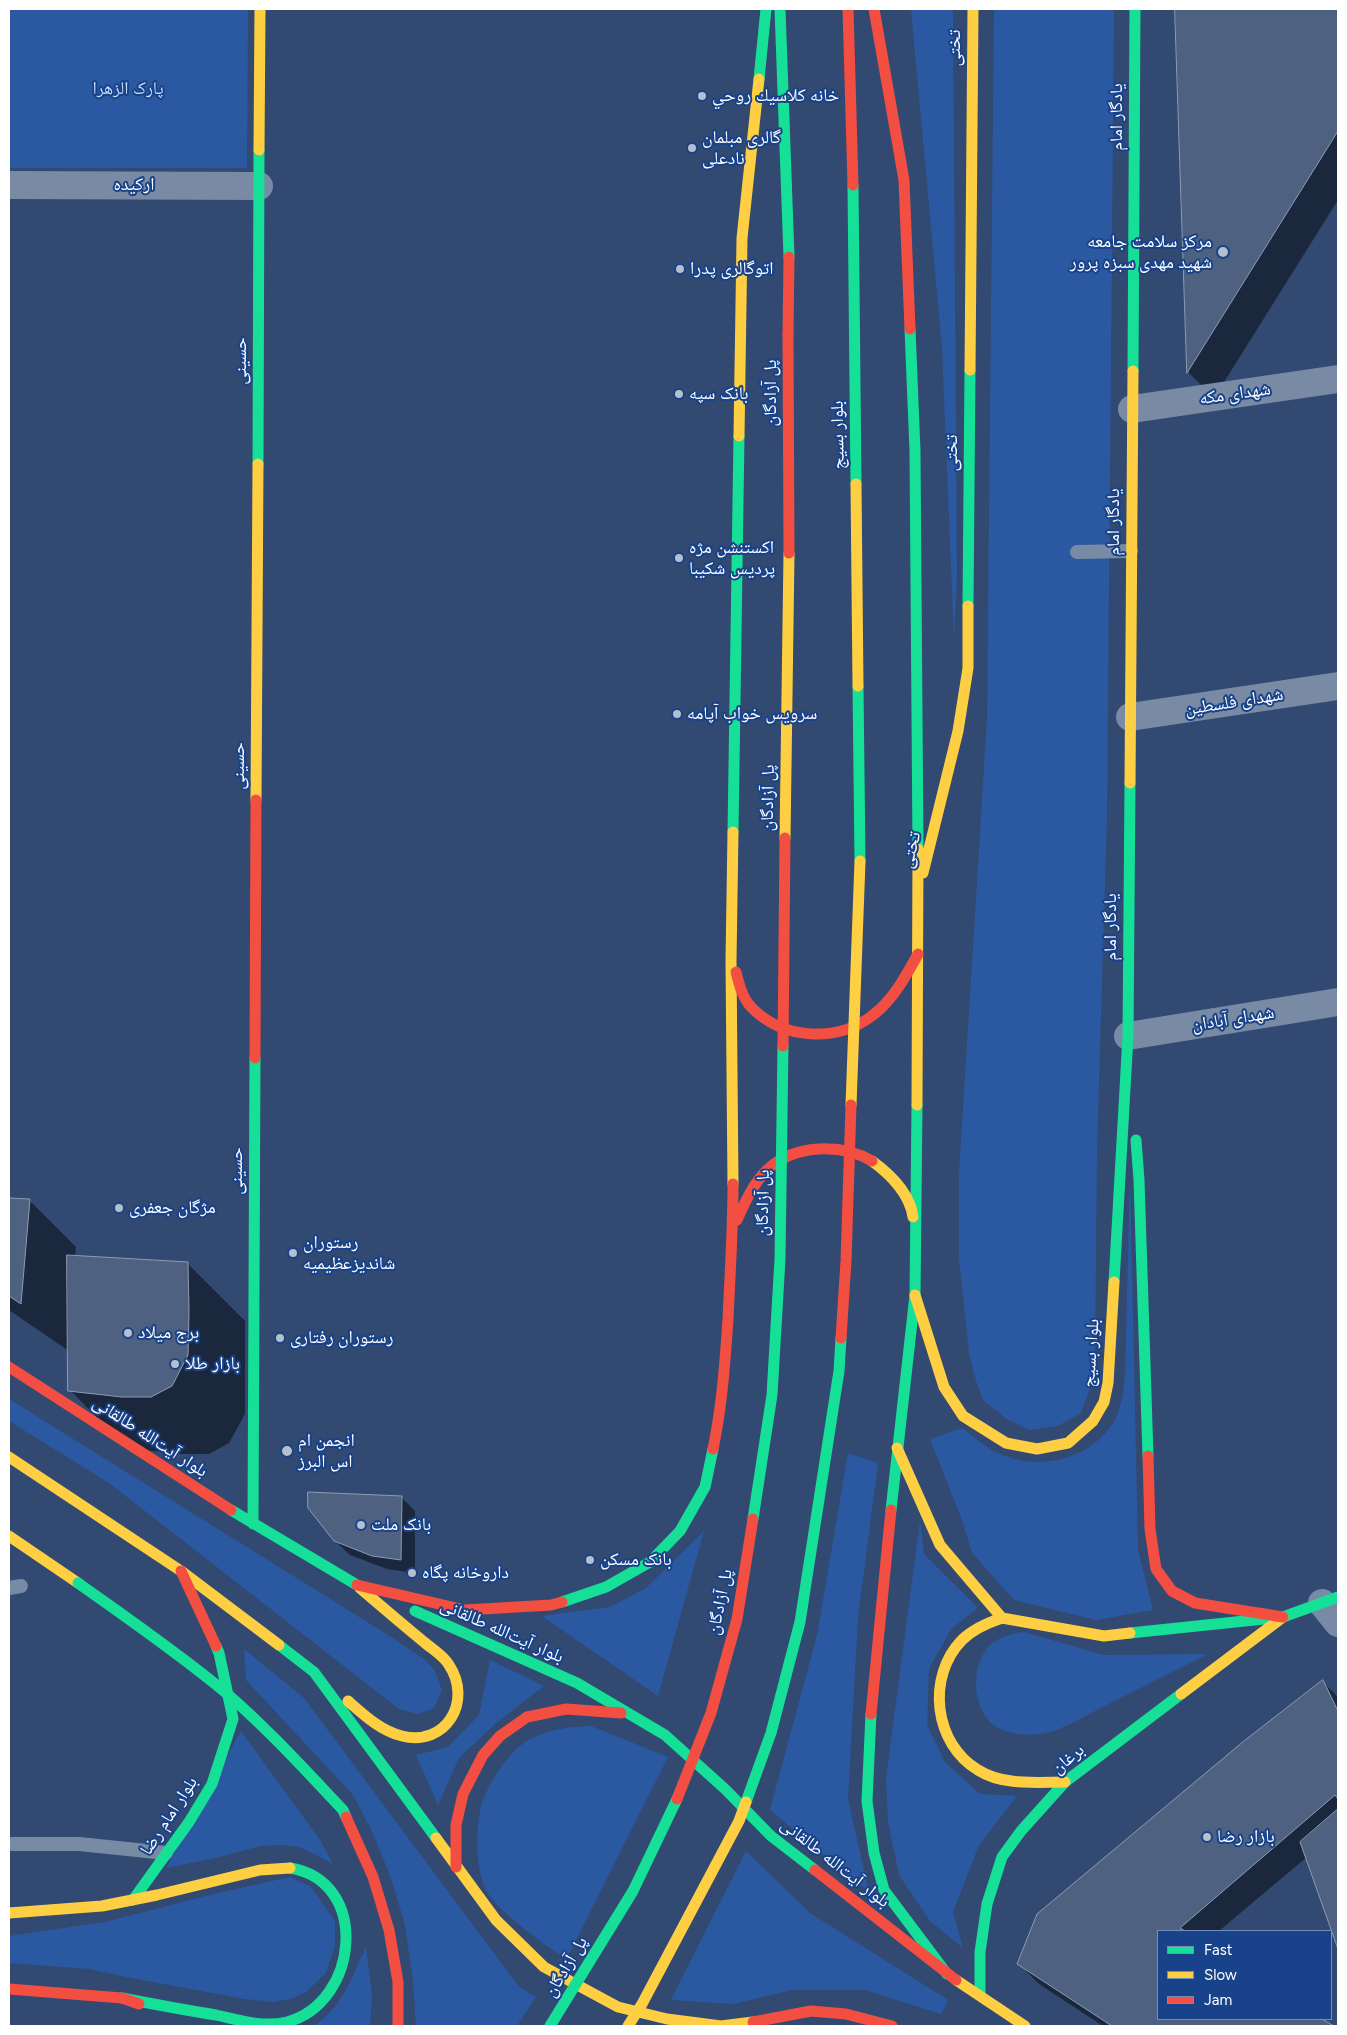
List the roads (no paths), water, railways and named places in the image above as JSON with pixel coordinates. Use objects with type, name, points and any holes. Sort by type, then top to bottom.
[{"type":"main road","name":"حسینی","points":[[253,1524],[260,9]]},
{"type":"main road","points":[[356,1585],[465,1610],[550,1605],[606,1587],[650,1562],[680,1530],[705,1487],[719,1422],[733,1229],[731,962],[742,238],[766,9]]},
{"type":"main road","name":"پل آزادگان","points":[[550,2026],[633,1891],[676,1803],[711,1713],[737,1619],[772,1395],[780,1259],[789,554],[789,231],[780,9]]},
{"type":"main road","name":"بلوار بسیج","points":[[628,2026],[642,2004],[739,1821],[771,1733],[800,1622],[838,1371],[846,1261],[860,861],[854,224],[848,9]]},
{"type":"main road","points":[[874,9],[904,180],[915,450],[919,952],[915,1295],[897,1448],[869,1731],[867,1801],[874,1853],[884,1890],[947,1974]]},
{"type":"main road","name":"تختی","points":[[919,892],[958,731],[968,668],[973,9]]},
{"type":"main road","name":"یادگار امام","points":[[1128,1036],[1135,9]]},
{"type":"main road","points":[[731,962],[748,1004],[772,1024],[802,1034],[834,1034],[863,1023],[887,1003],[904,980],[919,952]]},
{"type":"main road","points":[[1128,1036],[1139,1180],[1150,1529],[1156,1569],[1172,1591],[1195,1603],[1283,1617]]},
{"type":"main road","name":"بلوار بسیج","points":[[915,1295],[944,1387],[963,1416],[1006,1443],[1037,1449],[1068,1443],[1093,1420],[1104,1402],[1108,1383],[1128,1036]]},
{"type":"main road","points":[[733,1229],[749,1190],[769,1167],[795,1153],[824,1148],[853,1152],[880,1165],[901,1187],[913,1214],[916,1243]]},
{"type":"main road","name":"بلوار آیت‌الله طالقانی","points":[[9,1367],[253,1524],[356,1585],[577,1683],[665,1735],[725,1789],[771,1836],[947,1974],[1025,2026]]},
{"type":"main road","points":[[897,1448],[940,1545],[1002,1618],[980,1626],[956,1647],[942,1674],[939,1705],[941,1721],[955,1749],[977,1770],[992,1777],[1022,1783],[1065,1782]]},
{"type":"main road","points":[[9,1457],[181,1571],[314,1672],[371,1721],[401,1736],[422,1738],[438,1733],[454,1716],[459,1686],[449,1664],[356,1585]]},
{"type":"main road","points":[[9,1536],[136,1624],[225,1692],[286,1750],[343,1810],[373,1877],[389,1930],[398,1982],[398,2026]]},
{"type":"main road","name":"بلوار امام رضا","points":[[133,1900],[189,1822],[212,1784],[233,1719],[219,1653],[181,1571]]},
{"type":"main road","name":"برغان","points":[[1002,1618],[1104,1636],[1283,1617],[1333,1608]]},
{"type":"main road","name":"برغان","points":[[980,1995],[980,1952],[986,1904],[1002,1857],[1021,1831],[1065,1782],[1283,1617]]},
{"type":"main road","points":[[314,1672],[496,1920],[544,1967],[618,2007],[667,2019],[721,2026],[770,2020],[811,2011],[846,2014],[892,2026]]},
{"type":"main road","points":[[456,1867],[456,1825],[462,1794],[483,1755],[500,1736],[527,1716],[566,1709],[627,1714]]},
{"type":"main road","points":[[9,1913],[76,1910],[133,1900],[256,1870],[292,1868],[306,1872],[322,1882],[332,1894],[341,1910],[346,1928],[347,1944],[340,1974],[323,2001],[304,2016],[282,2024],[266,2026],[122,1998],[9,1989]]},
{"type":"main road","points":[[122,1998],[143,2015]]},
{"type":"main road","points":[[122,1998],[193,2023]]},
{"type":"street","name":"ارکیده","points":[[9,185],[259,186]]},
{"type":"street","name":"شهدای مکه","points":[[1132,409],[1338,379]]},
{"type":"street","name":"شهدای فلسطین","points":[[1130,717],[1338,686]]},
{"type":"street","name":"شهدای آبادان","points":[[1128,1036],[1338,1002]]},
{"type":"lane","points":[[1077,552],[1131,551]]},
{"type":"lane","points":[[9,1844],[79,1844],[166,1853]]},
{"type":"place","name":"خانه كلاسيك روحي","points":[[702,96]]},
{"type":"place","name":"گالری مبلمان نادعلی","points":[[692,148]]},
{"type":"place","name":"مرکز سلامت جامعه شهید مهدی سبزه پرور","points":[[1223,252]]},
{"type":"place","name":"اتوگالری پدرا","points":[[680,269]]},
{"type":"place","name":"بانک سپه","points":[[679,394]]},
{"type":"place","name":"اکستنشن مژه پردیس شکیبا","points":[[679,558]]},
{"type":"place","name":"سرویس خواب آپامه","points":[[677,714]]},
{"type":"place","name":"مژگان جعفری","points":[[119,1208]]},
{"type":"place","name":"رستوران شاندیزعظیمیه","points":[[293,1253]]},
{"type":"place","name":"برج میلاد","points":[[128,1333]]},
{"type":"place","name":"رستوران رفتاری","points":[[280,1338]]},
{"type":"place","name":"بازار طلا","points":[[175,1364]]},
{"type":"place","name":"انجمن ام اس البرز","points":[[287,1451]]},
{"type":"place","name":"بانک ملت","points":[[361,1525]]},
{"type":"place","name":"بانک مسکن","points":[[590,1560]]},
{"type":"place","name":"داروخانه پگاه","points":[[412,1573]]},
{"type":"place","name":"بازار رضا","points":[[1207,1837]]},
{"type":"park label","name":"پارک الزهرا","points":[[128,89]]}]
